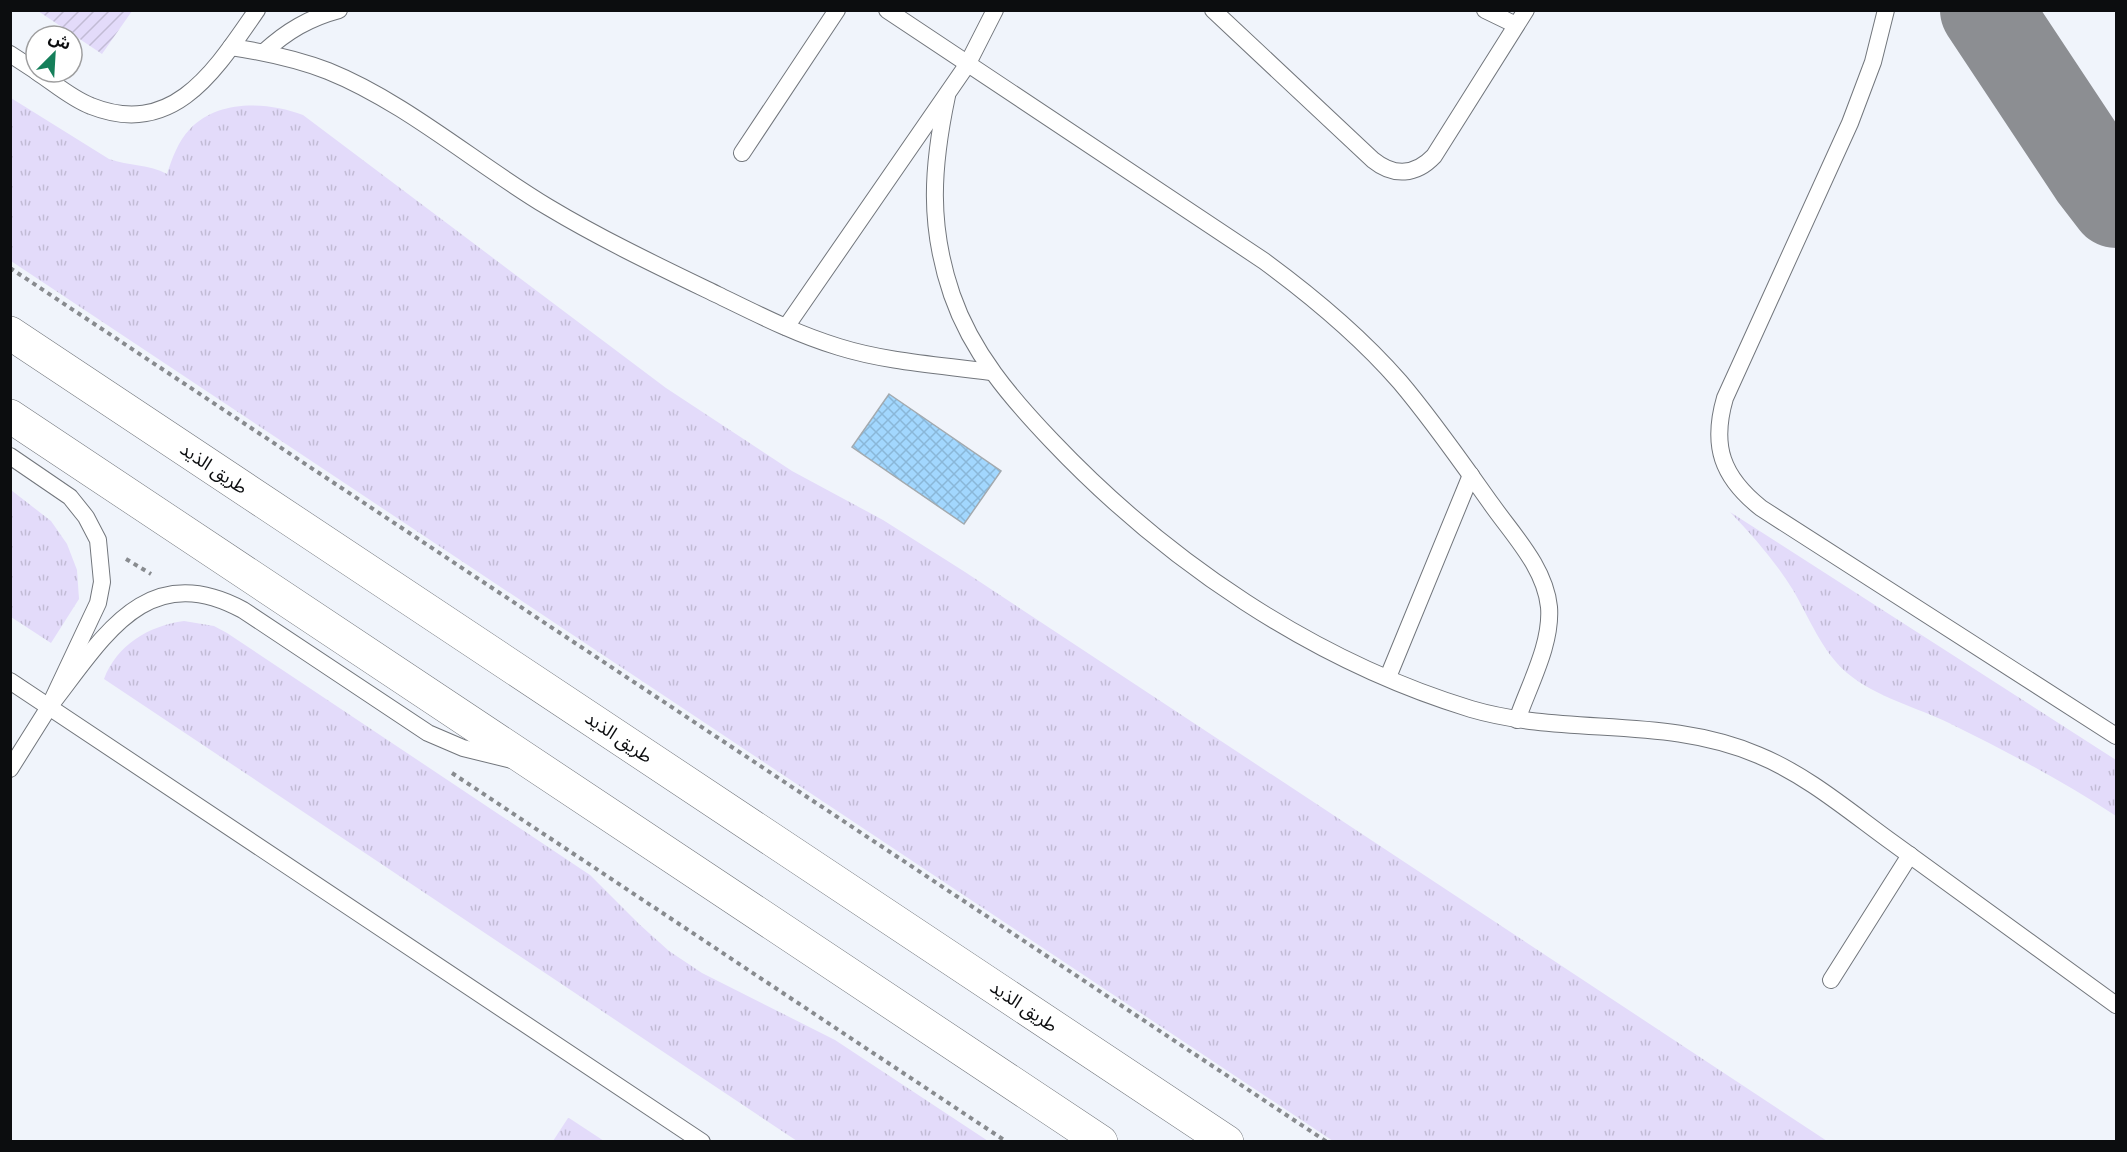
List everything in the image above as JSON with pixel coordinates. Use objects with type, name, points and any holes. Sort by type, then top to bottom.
[{"type":"highway","name":"طريق الذيد","points":[[10,333],[1227,1142]]},
{"type":"highway","points":[[10,416],[1101,1142]]},
{"type":"lane","points":[[55,84],[90,106],[115,114],[141,114],[167,108],[189,96],[231,47],[257,10]]},
{"type":"lane","points":[[264,52],[283,35],[305,22],[339,10]]},
{"type":"lane","points":[[742,153],[837,10]]},
{"type":"lane","points":[[887,10],[1264,261],[1312,297],[1398,380],[1436,426],[1533,562],[1547,593],[1549,609],[1547,634],[1517,720]]},
{"type":"lane","points":[[786,327],[947,96],[967,65],[995,10]]},
{"type":"lane","points":[[1213,10],[1373,160],[1382,167],[1403,172],[1426,165],[1434,156],[1526,10]]},
{"type":"lane","points":[[1485,10],[1516,25]]},
{"type":"lane","points":[[1886,10],[1873,62],[1850,123],[1725,398],[1719,418],[1718,439],[1722,460],[1731,478],[1744,495],[1761,508],[2116,736]]},
{"type":"lane","points":[[231,47],[296,60],[355,83],[408,114],[478,163],[550,208],[621,247],[786,327],[840,348],[871,355],[991,372]]},
{"type":"lane","points":[[10,54],[24,64]]},
{"type":"lane","points":[[947,96],[933,173],[934,213],[941,255],[952,296],[968,332],[991,372],[1067,458],[1153,535],[1200,570],[1289,627],[1388,677],[1431,695],[1517,720],[1575,727],[1659,729],[1697,735],[1734,745],[1791,771],[2116,1005]]},
{"type":"lane","points":[[10,456],[70,497],[86,517],[98,540],[102,572],[98,603],[49,707]]},
{"type":"lane","points":[[1388,677],[1471,475]]},
{"type":"lane","points":[[10,769],[49,707],[109,631],[129,612],[153,598],[180,593],[202,594],[224,600],[243,610],[429,733],[463,748],[498,758],[535,764]]},
{"type":"lane","points":[[10,681],[702,1142]]},
{"type":"lane","points":[[1831,980],[1910,855]]},
{"type":"path","points":[[10,268],[1328,1142]]},
{"type":"path","points":[[98,540],[180,593]]},
{"type":"path","points":[[449,771],[1007,1142]]},
{"type":"green space","points":[[38,11],[132,11],[102,54],[84,42],[84,24],[57,24]]},
{"type":"green space","points":[[11,98],[109,159],[153,168],[167,174],[182,139],[202,119],[215,112],[229,108],[259,106],[274,107],[303,115],[666,388],[792,471],[883,520],[965,572],[1827,1141],[1333,1141],[11,261]]},
{"type":"green space","points":[[11,490],[51,521],[67,544],[77,570],[79,599],[51,643],[11,617]]},
{"type":"green space","points":[[1730,512],[2116,760],[2116,816],[2013,756],[1949,723],[1871,689],[1847,673],[1823,644],[1779,569]]},
{"type":"green space","points":[[184,621],[214,626],[227,633],[590,875],[669,951],[702,973],[835,1040],[988,1141],[797,1141],[104,679],[117,656],[135,639],[158,627]]},
{"type":"green space","points":[[569,1118],[604,1141],[553,1141]]},
{"type":"building","points":[[889,394],[1001,471],[964,524],[852,447]]},
{"type":"taxiway","points":[[1986,10],[2096,176],[2116,202]]}]
